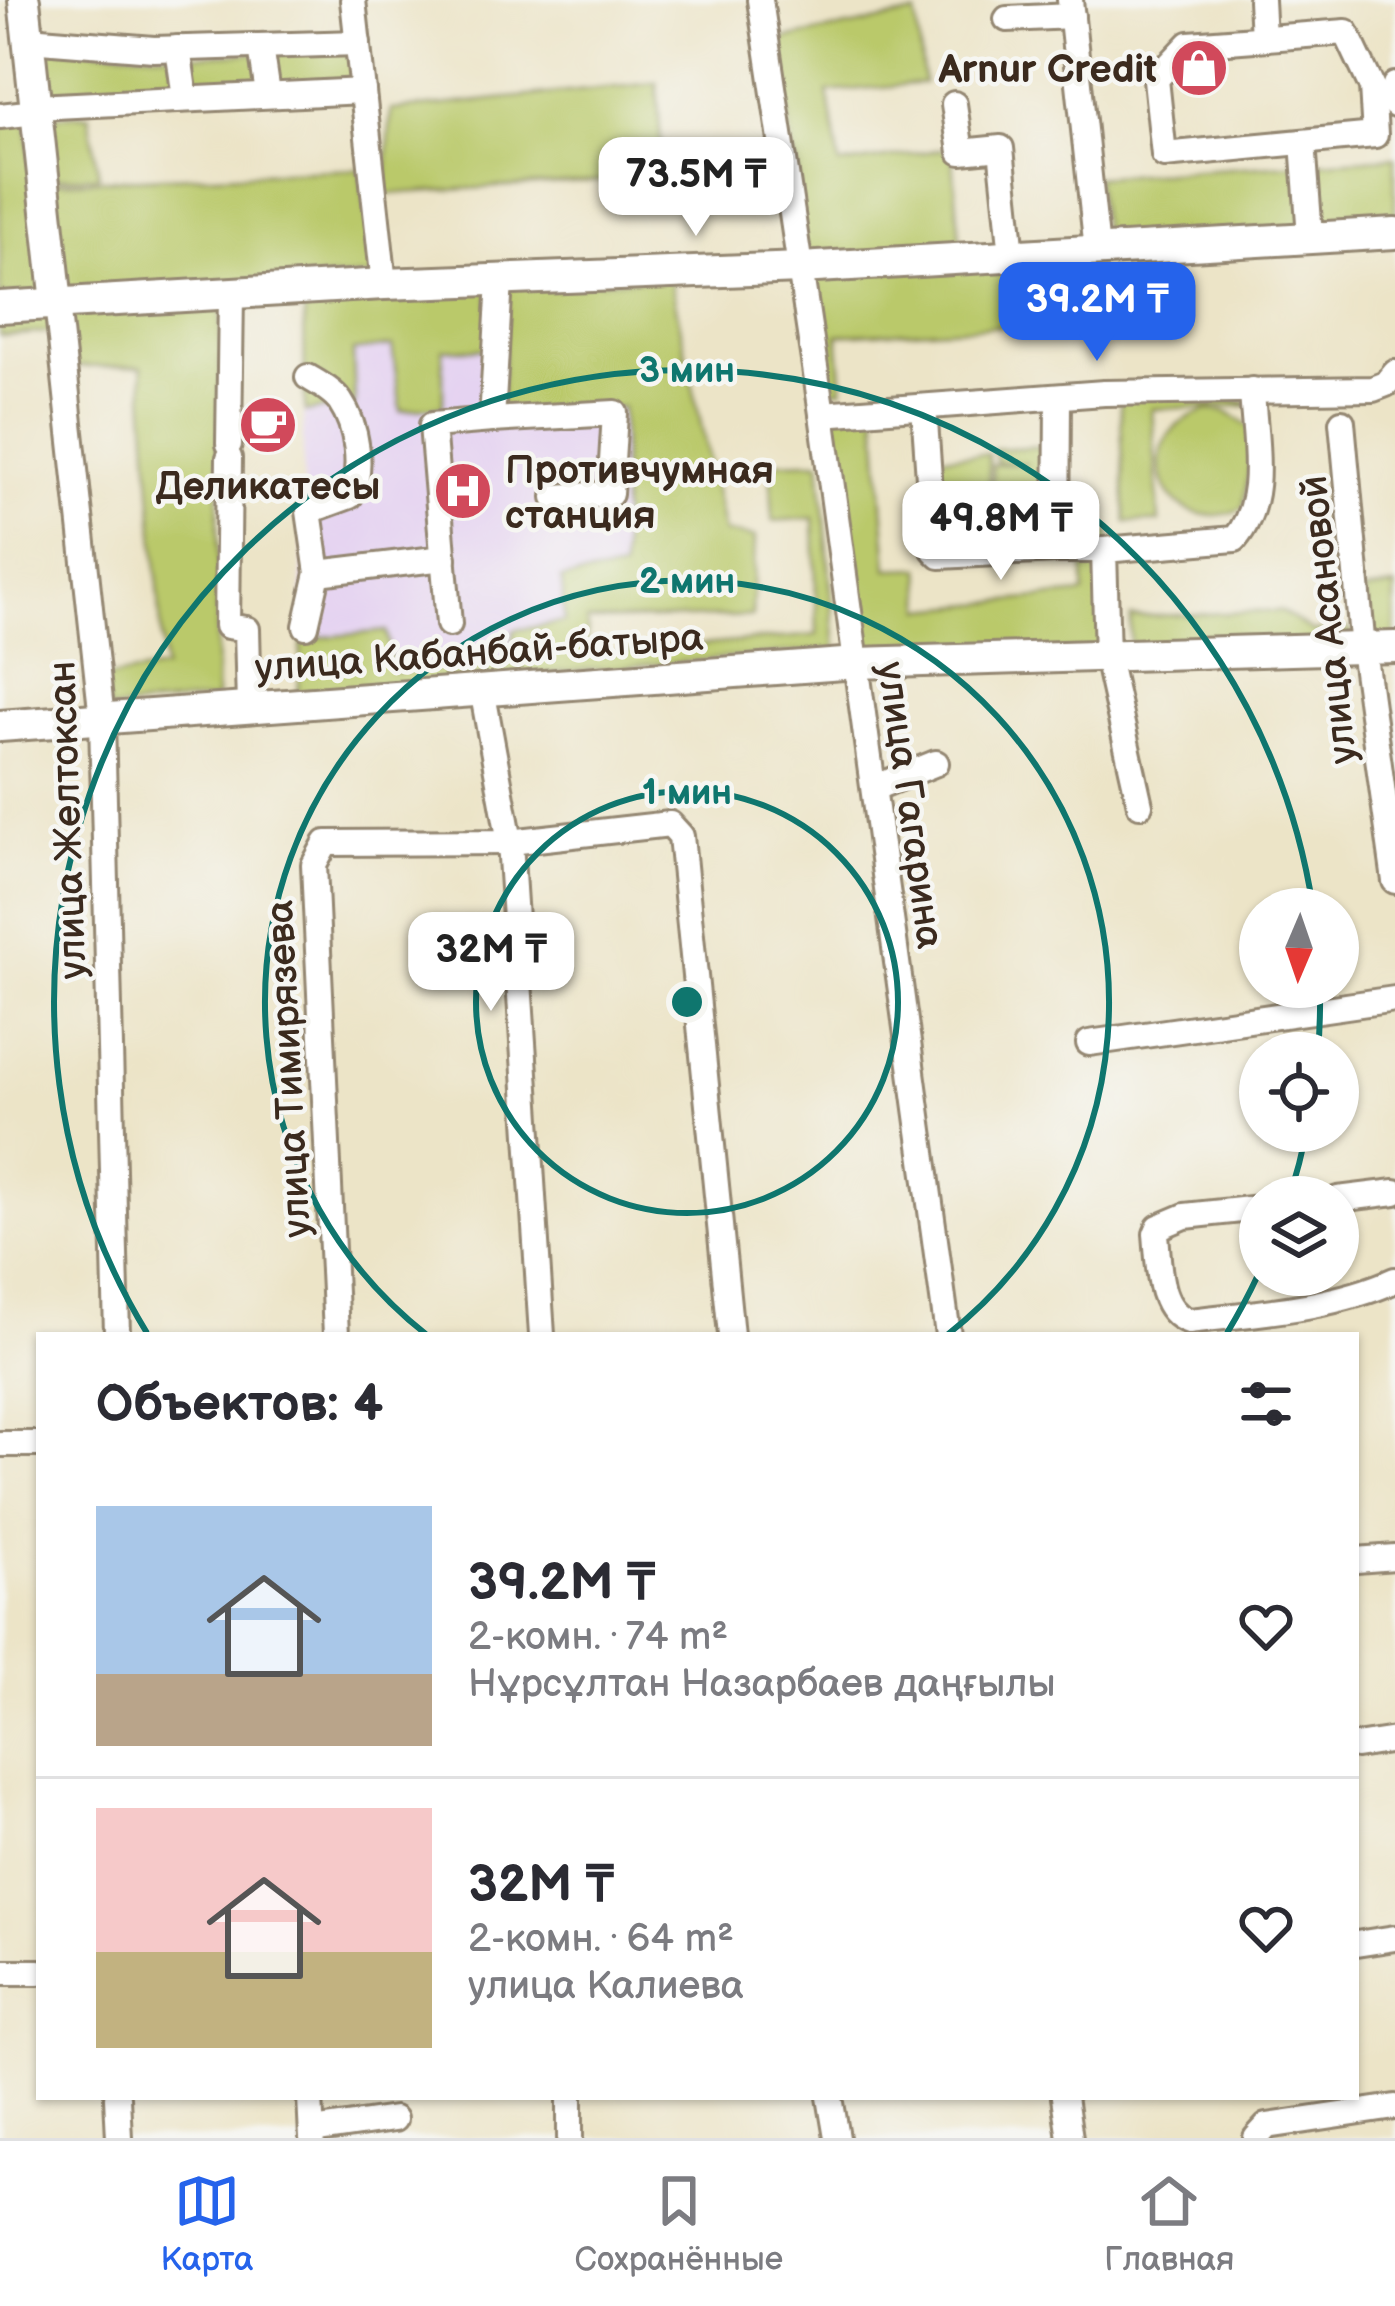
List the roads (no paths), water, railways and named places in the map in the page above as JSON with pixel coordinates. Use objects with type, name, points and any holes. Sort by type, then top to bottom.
[{"type":"main road","points":[[23,0],[57,303]]},
{"type":"main road","points":[[0,307],[1395,233]]},
{"type":"main road","name":"улица Кабанбай-батыра","points":[[0,726],[857,663],[1395,647]]},
{"type":"street","points":[[353,0],[384,284]]},
{"type":"street","name":"улица Гагарина","points":[[760,0],[822,413],[948,1332]]},
{"type":"street","points":[[1262,0],[1264,38]]},
{"type":"street","points":[[1007,19],[1071,8],[1096,250]]},
{"type":"street","points":[[1346,32],[1372,87],[1375,135],[1303,142],[1164,154],[1156,80],[1189,44],[1346,32]]},
{"type":"street","points":[[28,40],[178,48],[358,43]]},
{"type":"street","points":[[261,46],[268,94]]},
{"type":"street","points":[[178,48],[185,98]]},
{"type":"street","points":[[1395,85],[1395,105]]},
{"type":"street","points":[[0,116],[185,98],[363,91]]},
{"type":"street","points":[[953,104],[961,152],[1001,148],[1012,255]]},
{"type":"street","points":[[1303,142],[1310,236]]},
{"type":"street","points":[[492,420],[500,280]]},
{"type":"street","points":[[230,293],[227,626],[247,629],[249,707]]},
{"type":"street","name":"улица Желтоксан","points":[[57,303],[102,718],[118,1332]]},
{"type":"street","points":[[822,413],[1058,397],[1373,389],[1386,384],[1395,373]]},
{"type":"street","points":[[306,626],[319,573],[309,511],[350,496],[358,480],[356,449],[339,400],[308,376]]},
{"type":"street","points":[[924,407],[934,550],[940,556],[1104,550],[1235,539],[1248,524],[1256,500],[1252,390]]},
{"type":"street","points":[[1057,550],[1058,397]]},
{"type":"street","points":[[449,624],[432,425],[615,413],[610,494],[555,496]]},
{"type":"street","name":"улица Асановой","points":[[1342,422],[1363,649],[1395,880]]},
{"type":"street","points":[[1104,550],[1107,657],[1140,805]]},
{"type":"street","points":[[319,573],[444,558]]},
{"type":"street","points":[[482,689],[510,842],[542,1332]]},
{"type":"street","points":[[874,788],[936,763]]},
{"type":"street","points":[[510,842],[670,824],[681,836],[731,1332]]},
{"type":"street","name":"улица Тимирязева","points":[[336,1332],[314,865],[326,843],[510,842]]},
{"type":"street","points":[[1089,1043],[1395,999]]},
{"type":"street","points":[[1359,1196],[1395,1192]]},
{"type":"street","points":[[1239,1210],[1185,1216],[1159,1227],[1162,1282],[1168,1306],[1179,1318],[1189,1321],[1344,1296]]},
{"type":"street","points":[[1359,1293],[1395,1280]]},
{"type":"street","points":[[0,1444],[36,1444]]},
{"type":"street","points":[[1359,1560],[1395,1557]]},
{"type":"street","points":[[1359,1746],[1395,1740]]},
{"type":"street","points":[[1359,1943],[1395,1938]]},
{"type":"street","points":[[0,1972],[36,1972]]},
{"type":"street","points":[[117,2100],[119,2138]]},
{"type":"street","points":[[310,2100],[312,2134],[394,2119]]},
{"type":"street","points":[[570,2100],[570,2138]]},
{"type":"street","points":[[830,2100],[836,2138]]},
{"type":"street","points":[[1064,2100],[1070,2138]]},
{"type":"street","points":[[1256,2138],[1267,2126],[1395,2107]]},
{"type":"place","name":"Arnur Credit","points":[[1199,68]]},
{"type":"place","name":"Деликатесы","points":[[268,425]]},
{"type":"place","name":"Противчумная станция","points":[[463,491]]}]
